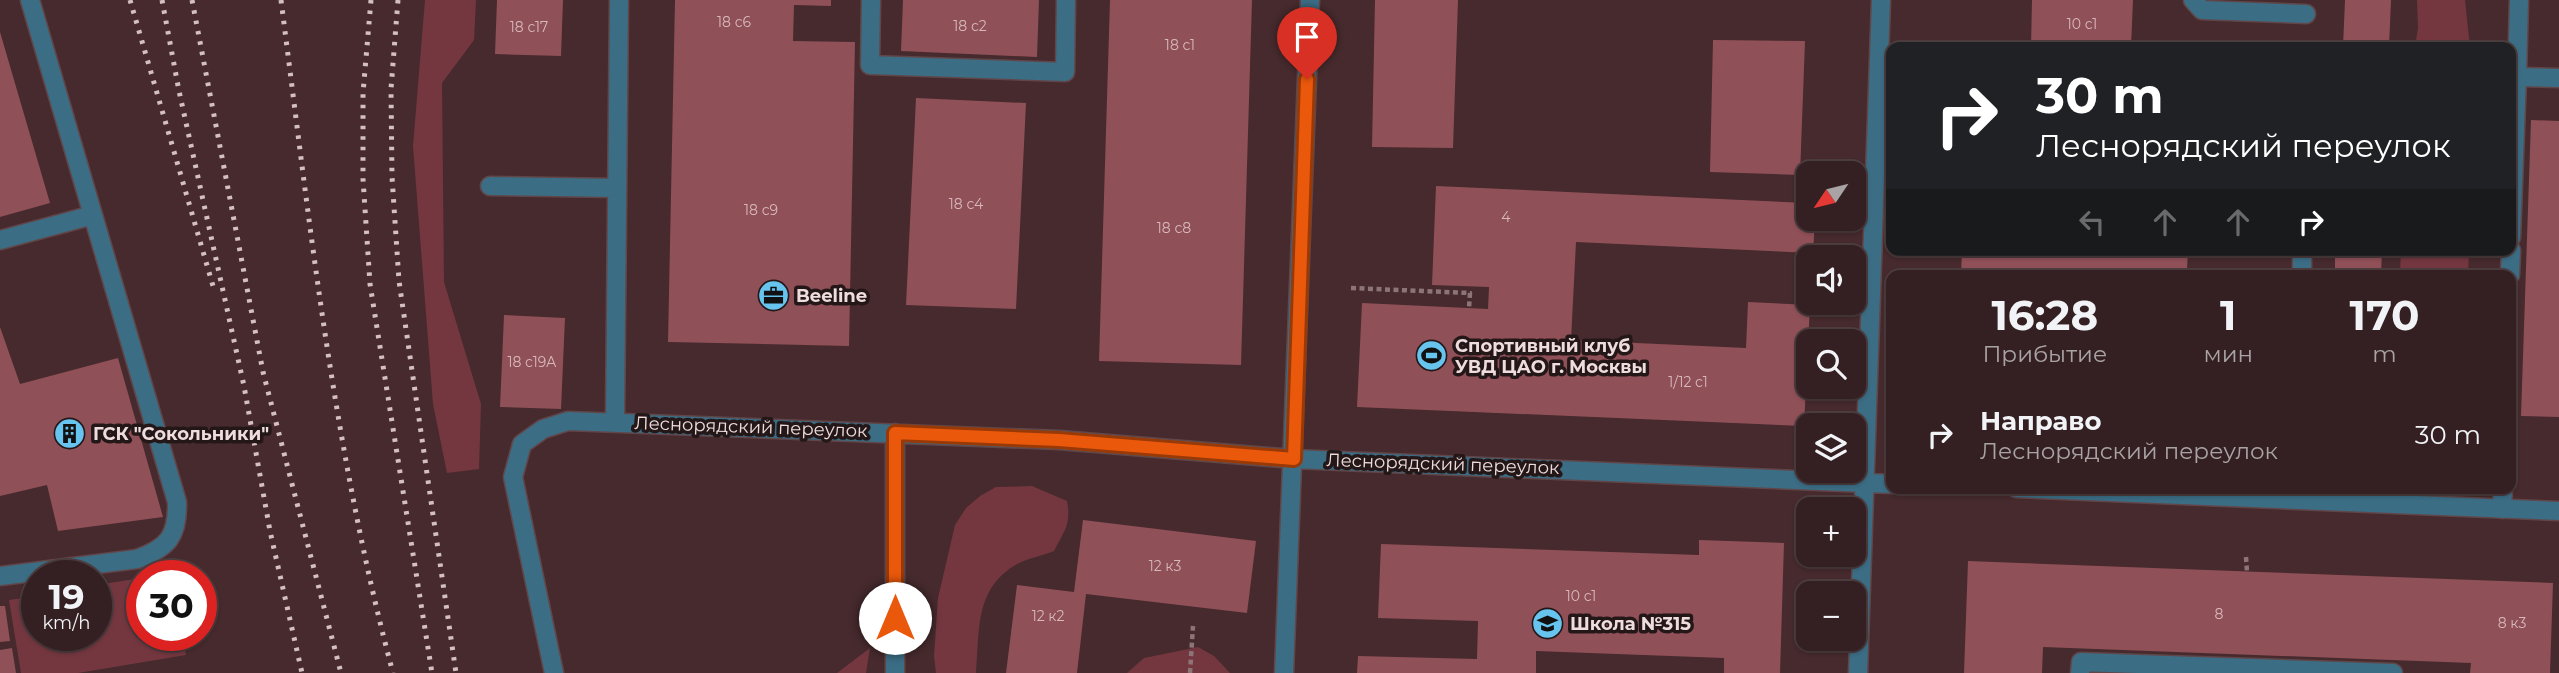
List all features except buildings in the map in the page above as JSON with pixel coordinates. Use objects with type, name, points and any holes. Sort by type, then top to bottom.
[{"type":"street","points":[[0,576],[137,558],[156,552],[171,538],[178,522],[177,502],[30,0]]},
{"type":"street","points":[[615,422],[619,0]]},
{"type":"street","points":[[871,0],[870,65],[1065,72],[1066,0]]},
{"type":"street","points":[[1284,673],[1310,0]]},
{"type":"street","points":[[1866,452],[1881,0]]},
{"type":"street","points":[[2193,0],[2202,10],[2306,14]]},
{"type":"street","points":[[2519,0],[2516,77],[2559,78]]},
{"type":"street","points":[[490,186],[617,188]]},
{"type":"street","points":[[0,240],[93,215]]},
{"type":"street","name":"Леснорядский переулок","points":[[554,673],[513,477],[522,444],[543,429],[568,421],[1059,440],[1294,459],[1796,479]]},
{"type":"street","points":[[895,433],[895,673]]},
{"type":"street","name":"Леснорядский переулок","points":[[1866,482],[1886,484]]},
{"type":"street","points":[[1858,673],[1865,483]]},
{"type":"street","points":[[2299,494],[2347,495],[2502,509],[2559,511]]},
{"type":"street","points":[[2502,509],[2503,494]]},
{"type":"street","points":[[2080,673],[2081,662],[2393,673]]},
{"type":"path","points":[[1351,288],[1469,293],[1469,308]]},
{"type":"path","points":[[2246,557],[2248,572]]},
{"type":"path","points":[[1190,673],[1194,626]]},
{"type":"shaded area","points":[[425,0],[476,0],[474,40],[442,83],[444,282],[481,404],[479,469],[447,473],[433,404],[413,146]]},
{"type":"shaded area","points":[[2417,0],[2465,0],[2469,42],[2416,42]]},
{"type":"shaded area","points":[[2401,256],[2469,256],[2468,270],[2400,270]]},
{"type":"shaded area","points":[[1032,486],[1067,501],[1068,522],[1054,551],[1017,564],[993,586],[986,598],[979,626],[976,673],[936,673],[934,656],[938,598],[955,525],[966,508],[996,487]]},
{"type":"shaded area","points":[[126,580],[126,651],[185,651],[186,655],[78,673],[21,673],[9,600],[21,598],[21,651],[112,651],[112,583]]},
{"type":"shaded area","points":[[1198,647],[1214,656],[1230,673],[1127,673],[1144,658]]},
{"type":"shaded area","points":[[870,648],[866,673],[837,673]]},
{"type":"railway","points":[[130,0],[213,286]]},
{"type":"railway","points":[[162,0],[179,91],[244,386],[270,531],[302,673]]},
{"type":"railway","points":[[192,0],[263,372],[341,673]]},
{"type":"railway","points":[[281,0],[339,423],[372,590],[393,673]]},
{"type":"railway","points":[[371,0],[363,93],[363,179],[370,284],[432,673]]},
{"type":"railway","points":[[398,0],[391,89],[392,177],[399,281],[456,673]]},
{"type":"place","name":"Beeline","points":[[773,296]]},
{"type":"place","name":"Спортивный клуб УВД ЦАО г. Москвы","points":[[1432,356]]},
{"type":"place","name":"ГСК \"Сокольники\"","points":[[70,434]]},
{"type":"place","name":"Школа №315","points":[[1547,624]]},
{"type":"route","points":[[895,618],[895,433],[1059,440],[1294,459],[1307,79]]}]
